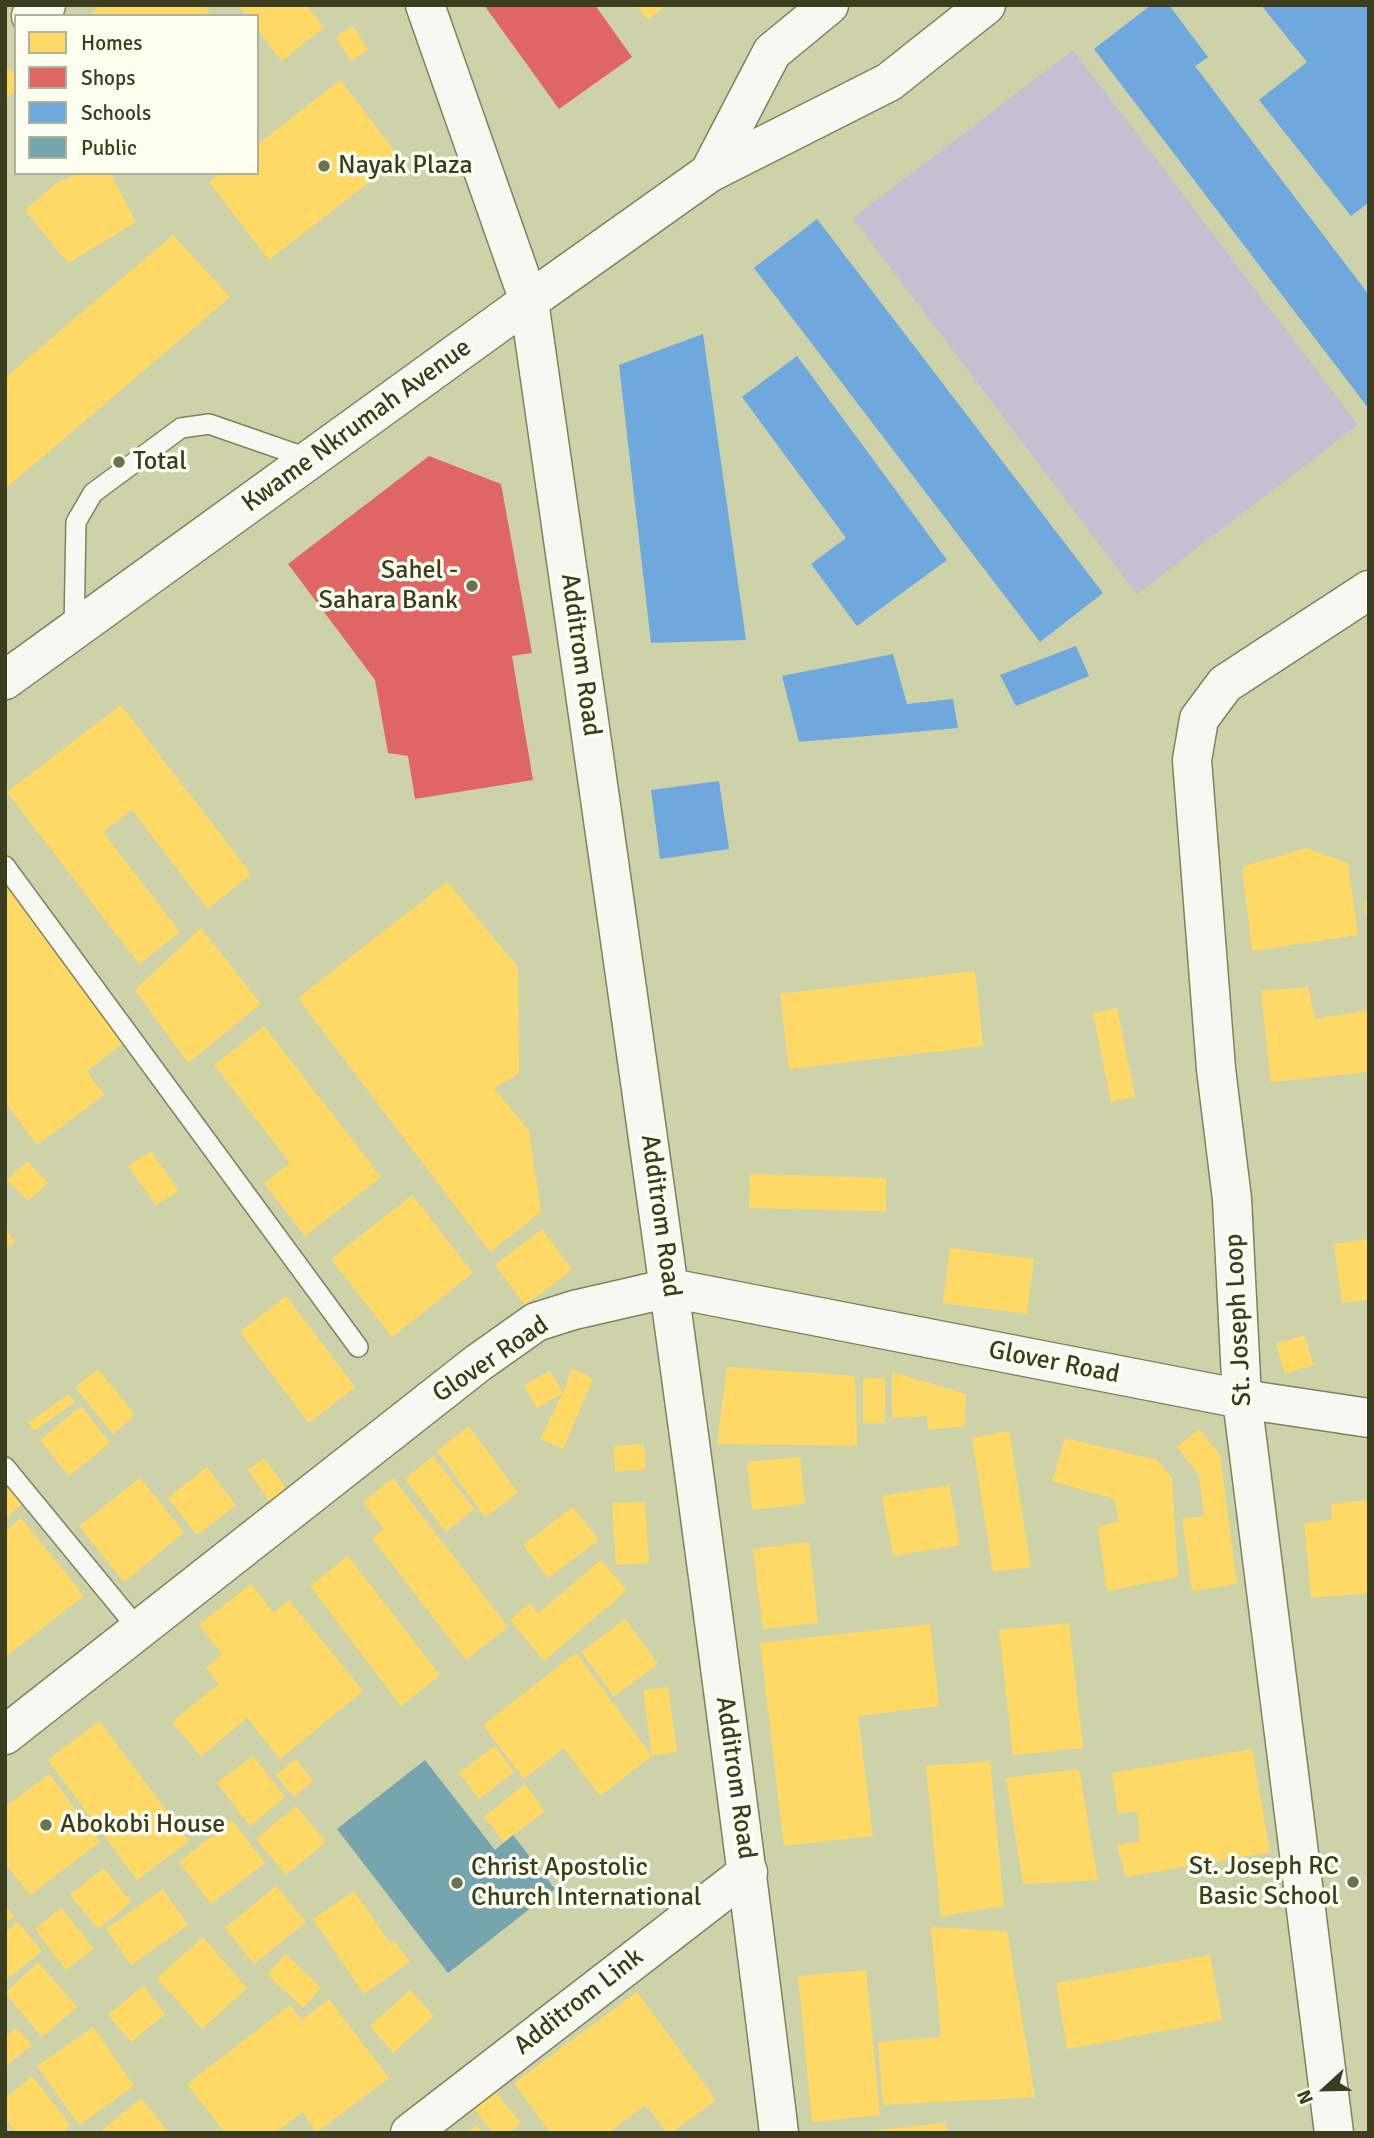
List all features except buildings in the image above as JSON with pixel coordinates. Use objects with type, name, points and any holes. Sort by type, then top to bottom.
[{"type":"street","name":"Additrom Road","points":[[425,5],[529,301],[670,1288],[748,1872],[779,2133]]},
{"type":"street","name":"Kwame Nkrumah Avenue","points":[[709,173],[772,52],[829,5]]},
{"type":"street","name":"Kwame Nkrumah Avenue","points":[[5,680],[709,173],[889,82],[986,5]]},
{"type":"street","name":"St. Joseph Loop","points":[[1334,2133],[1242,1399],[1232,1199],[1216,1069],[1192,760],[1199,719],[1226,684],[1369,590]]},
{"type":"street","name":"Glover Road","points":[[5,1735],[478,1363],[536,1322],[574,1310],[670,1288],[1242,1399],[1369,1418]]},
{"type":"street","name":"Additrom Link","points":[[410,2133],[748,1872]]},
{"type":"lane","points":[[74,631],[76,522],[93,493],[181,428],[209,424],[310,459]]},
{"type":"lane","points":[[5,866],[358,1347]]},
{"type":"lane","points":[[5,1467],[139,1630]]},
{"type":"shaded area","points":[[1073,50],[1358,425],[1137,594],[853,218]]},
{"type":"place","name":"Nayak Plaza","points":[[324,166]]},
{"type":"place","name":"Total","points":[[119,462]]},
{"type":"place","name":"Sahel - Sahara Bank","points":[[472,586]]},
{"type":"place","name":"Abokobi House","points":[[46,1825]]},
{"type":"place","name":"St. Joseph RC Basic School","points":[[1353,1882]]},
{"type":"place","name":"Christ Apostolic Church International","points":[[457,1883]]}]
